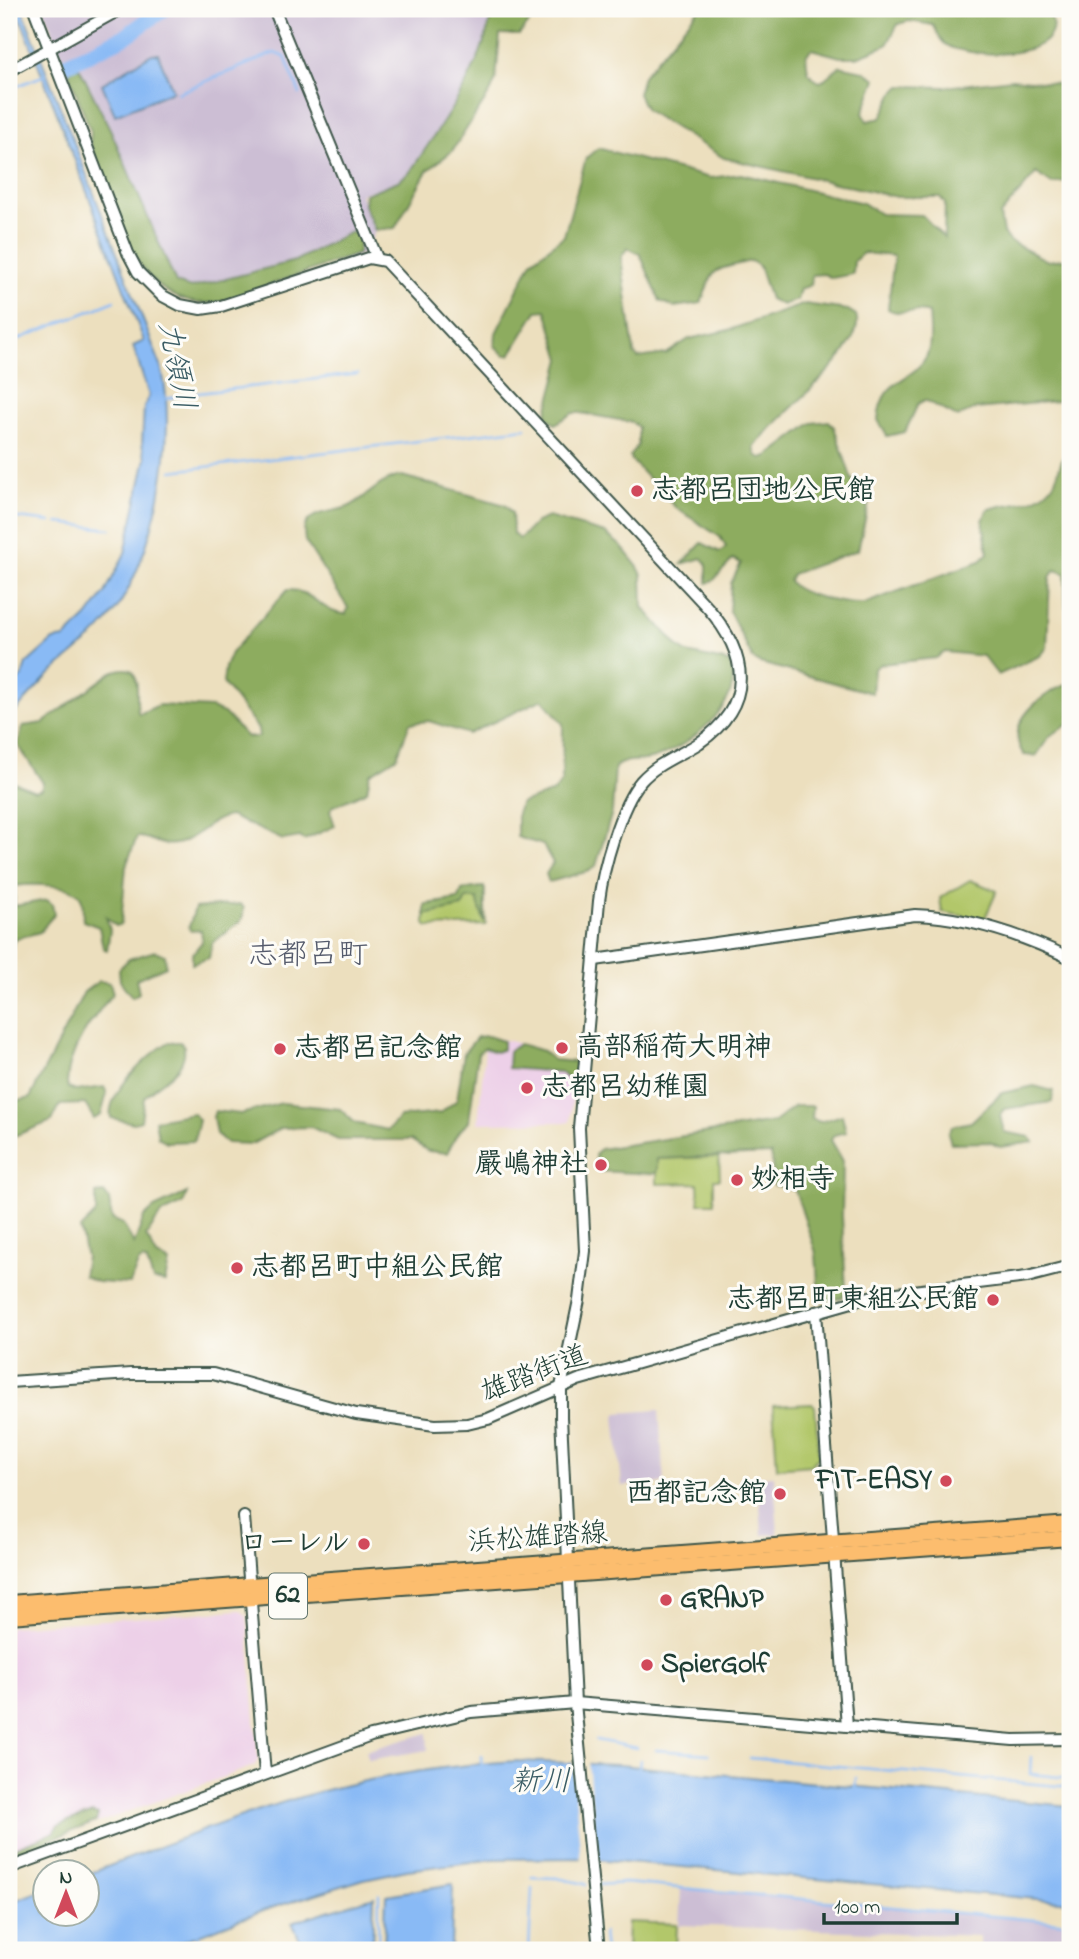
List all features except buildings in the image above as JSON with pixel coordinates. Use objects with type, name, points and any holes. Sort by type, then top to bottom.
[{"type":"main road","name":"浜松雄踏線","points":[[9,1616],[251,1592],[832,1548],[1070,1524]]},
{"type":"main road","name":"浜松雄踏線","points":[[832,1548],[1070,1538]]},
{"type":"main road","name":"浜松雄踏線","points":[[9,1604],[251,1592]]},
{"type":"street","points":[[34,9],[47,50],[133,263],[145,281],[161,295],[191,308],[211,309],[369,258],[377,258],[391,266],[708,608],[726,631],[738,654],[739,692],[729,715],[701,742],[650,772],[628,803],[600,890],[579,1128],[584,1251],[579,1300],[561,1387],[575,1703],[599,1950]]},
{"type":"street","points":[[13,69],[121,9]]},
{"type":"street","points":[[274,9],[377,258]]},
{"type":"street","points":[[595,960],[915,915],[985,926],[1029,940],[1070,958]]},
{"type":"street","name":"雄踏街道","points":[[9,1382],[131,1374],[213,1374],[356,1414],[446,1425],[488,1419],[561,1387],[816,1312],[895,1292],[1027,1277],[1070,1265]]},
{"type":"street","points":[[816,1312],[847,1726]]},
{"type":"street","points":[[244,1517],[265,1774]]},
{"type":"street","points":[[9,1868],[265,1774],[419,1723],[491,1709],[575,1703],[1039,1742],[1070,1739]]},
{"type":"shaded area","points":[[44,9],[492,9],[489,31],[460,98],[409,172],[398,182],[360,194],[375,232],[365,252],[356,258],[182,301],[90,142],[91,132]]},
{"type":"shaded area","name":"志都呂幼稚園","points":[[498,1038],[539,1049],[553,1060],[576,1062],[570,1122],[478,1123],[485,1048],[493,1052],[503,1041]]},
{"type":"shaded area","points":[[659,1410],[664,1483],[622,1486],[615,1416],[618,1413]]},
{"type":"shaded area","points":[[774,1476],[778,1534],[762,1535],[758,1477]]},
{"type":"shaded area","points":[[240,1610],[247,1616],[258,1760],[254,1766],[9,1855],[9,1627]]},
{"type":"shaded area","points":[[427,1733],[428,1750],[368,1760],[365,1751]]},
{"type":"shaded area","points":[[681,1888],[1070,1924],[1070,1950],[980,1950],[980,1936],[679,1925]]},
{"type":"green space","points":[[492,9],[541,9],[519,35],[500,35],[496,79],[491,91],[452,151],[427,171],[395,228],[375,230],[364,205],[365,194],[398,181],[410,172],[448,115],[471,74],[480,53]]},
{"type":"green space","points":[[699,9],[1047,9],[1053,26],[1047,39],[1033,48],[1015,52],[993,54],[955,49],[942,41],[933,25],[909,21],[898,24],[887,45],[857,57],[840,57],[811,49],[806,56],[808,72],[817,81],[821,82],[840,66],[863,71],[876,79],[863,113],[867,121],[881,118],[893,94],[901,86],[945,87],[1012,79],[1070,85],[1070,181],[1052,184],[1036,173],[1000,215],[1003,233],[1009,241],[1048,261],[1070,258],[1070,397],[1067,400],[976,409],[957,417],[925,400],[918,404],[905,432],[887,436],[878,420],[880,406],[891,388],[920,366],[928,352],[930,336],[929,313],[888,309],[894,256],[863,253],[854,261],[853,274],[832,278],[824,274],[812,275],[811,285],[800,289],[797,300],[782,305],[770,299],[759,266],[751,261],[716,272],[701,303],[674,307],[660,301],[640,254],[628,248],[621,257],[634,353],[638,358],[666,354],[689,339],[729,330],[805,304],[848,310],[856,315],[856,329],[834,365],[754,447],[756,455],[761,458],[768,456],[812,423],[829,421],[834,427],[852,480],[868,492],[870,498],[858,550],[792,574],[789,580],[801,590],[835,601],[864,604],[980,561],[988,553],[983,521],[987,510],[1031,500],[1046,491],[1056,479],[1063,457],[1070,450],[1070,615],[1066,606],[1065,573],[1055,570],[1050,577],[1047,648],[1040,656],[998,675],[983,656],[945,652],[936,658],[881,664],[874,669],[872,693],[760,663],[753,659],[729,611],[731,583],[741,563],[733,559],[713,581],[707,583],[707,565],[702,558],[682,564],[702,543],[720,552],[726,547],[720,537],[676,508],[632,461],[630,456],[638,445],[638,427],[631,422],[580,413],[573,413],[555,424],[546,416],[561,359],[546,310],[537,311],[510,355],[504,355],[495,346],[496,333],[532,261],[564,236],[586,158],[598,148],[710,178],[741,174],[863,203],[880,214],[922,215],[944,238],[945,203],[940,197],[897,197],[724,158],[646,110],[638,94],[643,76]]},
{"type":"green space","points":[[73,65],[80,69],[111,131],[176,283],[191,288],[295,261],[352,231],[360,238],[358,254],[220,302],[191,302],[167,292],[147,274],[119,224],[90,142],[91,132],[69,74]]},
{"type":"green space","points":[[402,476],[505,505],[512,513],[513,534],[520,539],[536,522],[548,517],[605,533],[621,546],[638,567],[642,575],[643,607],[678,647],[687,653],[729,662],[733,677],[730,692],[722,708],[696,735],[665,754],[651,759],[623,762],[615,767],[612,812],[596,866],[589,871],[549,882],[546,874],[553,863],[543,845],[517,837],[517,813],[521,803],[554,792],[562,781],[563,724],[543,699],[468,734],[429,721],[410,723],[397,757],[370,774],[367,791],[332,807],[330,811],[335,826],[304,840],[300,837],[283,840],[230,816],[217,820],[180,843],[166,844],[137,837],[126,866],[121,924],[116,926],[106,917],[110,930],[107,950],[103,948],[99,927],[83,921],[82,900],[77,893],[61,887],[15,886],[14,906],[47,900],[52,904],[54,914],[40,932],[14,939],[9,961],[9,780],[35,791],[41,789],[43,783],[18,745],[23,726],[43,723],[112,672],[123,669],[131,670],[135,675],[139,714],[159,705],[211,708],[224,713],[247,737],[259,737],[258,729],[223,683],[225,667],[231,653],[287,590],[296,590],[331,610],[346,614],[348,608],[305,541],[305,526],[312,517],[350,506],[381,484]]},
{"type":"green space","points":[[1070,683],[1070,723],[1050,736],[1036,756],[1024,755],[1018,743],[1022,720],[1038,701]]},
{"type":"green space","points":[[970,880],[997,891],[984,920],[942,912],[940,898]]},
{"type":"green space","points":[[482,887],[485,889],[484,922],[477,899],[466,899],[462,907],[425,915],[425,905],[459,899],[462,890]]},
{"type":"green space","points":[[484,887],[486,925],[428,927],[425,924],[426,904],[459,899],[462,890]]},
{"type":"green space","points":[[240,904],[244,908],[242,920],[212,943],[209,958],[192,964],[192,954],[202,942],[201,930],[191,931],[189,927],[195,908]]},
{"type":"green space","points":[[155,951],[165,955],[166,966],[136,979],[139,993],[132,997],[120,981],[119,969],[129,959]]},
{"type":"green space","points":[[99,981],[110,983],[113,993],[77,1046],[67,1083],[68,1088],[76,1091],[104,1087],[107,1093],[101,1115],[94,1119],[85,1104],[60,1105],[52,1121],[9,1138],[9,1103],[30,1098],[84,992]]},
{"type":"green space","points":[[488,1036],[503,1041],[503,1049],[496,1052],[484,1048],[478,1053],[469,1121],[457,1134],[447,1153],[428,1151],[411,1140],[338,1140],[311,1127],[281,1128],[252,1144],[227,1143],[216,1134],[213,1117],[215,1111],[241,1114],[282,1103],[340,1109],[355,1123],[388,1130],[400,1117],[440,1113],[457,1100],[464,1053],[477,1037]]},
{"type":"green space","points":[[169,1042],[180,1042],[184,1046],[184,1055],[177,1069],[144,1098],[141,1121],[134,1123],[111,1118],[111,1108],[122,1086],[151,1055]]},
{"type":"green space","points":[[519,1044],[543,1051],[553,1060],[576,1062],[575,1078],[566,1078],[560,1072],[508,1068],[509,1051]]},
{"type":"green space","points":[[1034,1086],[1053,1091],[1052,1102],[1004,1109],[1000,1115],[1004,1132],[1030,1137],[1034,1142],[1000,1147],[989,1142],[951,1143],[948,1133],[952,1126],[971,1122],[1002,1093]]},
{"type":"green space","points":[[795,1106],[813,1106],[812,1119],[820,1122],[842,1115],[846,1132],[834,1135],[831,1140],[843,1161],[842,1216],[846,1291],[842,1298],[819,1301],[816,1253],[795,1190],[774,1185],[771,1154],[657,1159],[657,1172],[653,1174],[597,1171],[595,1155],[600,1149],[774,1122]]},
{"type":"green space","points":[[193,1113],[199,1120],[194,1141],[167,1142],[158,1137],[155,1120]]},
{"type":"green space","points":[[719,1157],[720,1179],[714,1179],[714,1203],[699,1203],[698,1183],[657,1184],[657,1159]]},
{"type":"green space","points":[[104,1193],[109,1200],[112,1219],[123,1224],[134,1244],[144,1217],[154,1208],[187,1193],[183,1204],[161,1214],[146,1236],[157,1256],[169,1262],[165,1282],[153,1280],[147,1262],[143,1260],[138,1263],[130,1284],[97,1282],[83,1276],[86,1257],[80,1229],[96,1213],[96,1194]]},
{"type":"green space","points":[[773,1406],[815,1406],[819,1457],[811,1465],[777,1468]]},
{"type":"green space","points":[[92,1813],[98,1815],[96,1822],[9,1855],[9,1850],[55,1832],[57,1826]]},
{"type":"green space","points":[[628,1922],[677,1924],[676,1950],[627,1950]]},
{"type":"water","points":[[17,9],[22,9],[161,366],[166,395],[167,427],[165,461],[151,531],[127,592],[104,625],[49,675],[9,719],[9,691],[22,676],[26,664],[53,640],[65,638],[87,617],[105,593],[125,553],[146,458],[142,444],[144,407],[149,396],[133,346],[144,341]]},
{"type":"water","points":[[152,54],[158,54],[173,91],[115,115],[102,84]]},
{"type":"water","name":"新川","points":[[517,1761],[619,1765],[1070,1806],[1070,1902],[583,1858],[495,1859],[407,1870],[364,1879],[268,1909],[159,1950],[9,1950],[9,1903],[32,1894],[32,1927],[102,1927],[102,1869],[296,1798],[373,1779]]},
{"type":"water","points":[[453,1884],[451,1950],[384,1950],[386,1895]]},
{"type":"water","points":[[374,1897],[372,1950],[304,1950],[292,1922]]},
{"type":"pier","points":[[572,1758],[588,1759],[597,1863],[581,1862]]},
{"type":"waterway","points":[[65,65],[126,36],[164,9]]},
{"type":"waterway","points":[[178,93],[274,53],[285,57],[300,94]]},
{"type":"waterway","points":[[9,89],[45,75]]},
{"type":"waterway","points":[[9,343],[115,301]]},
{"type":"waterway","name":"九領川","points":[[190,394],[358,374]]},
{"type":"waterway","name":"九領川","points":[[165,399],[175,397]]},
{"type":"waterway","points":[[172,471],[526,428]]},
{"type":"waterway","points":[[9,517],[51,522]]},
{"type":"waterway","points":[[58,523],[111,529]]},
{"type":"waterway","points":[[596,1740],[637,1748]]},
{"type":"waterway","points":[[656,1750],[709,1754]]},
{"type":"waterway","points":[[482,1756],[482,1767]]},
{"type":"waterway","points":[[1031,1757],[1030,1774],[1070,1778]]},
{"type":"waterway","points":[[750,1758],[1070,1787]]},
{"type":"waterway","points":[[639,1770],[640,1760]]},
{"type":"waterway","points":[[855,1789],[856,1778]]},
{"type":"waterway","points":[[532,1877],[557,1878],[586,1884]]},
{"type":"waterway","points":[[597,1885],[625,1883],[1070,1923]]},
{"type":"waterway","points":[[529,1950],[532,1888]]},
{"type":"waterway","points":[[378,1950],[379,1894]]},
{"type":"waterway","points":[[197,1933],[201,1943]]},
{"type":"waterway","points":[[603,1933],[605,1950]]},
{"type":"waterway","points":[[212,1950],[229,1944]]},
{"type":"place","name":"志都呂団地公民館","points":[[637,491]]},
{"type":"place","name":"高部稲荷大明神","points":[[562,1048]]},
{"type":"place","name":"志都呂記念館","points":[[280,1049]]},
{"type":"place","name":"志都呂幼稚園","points":[[527,1088]]},
{"type":"place","name":"嚴嶋神社","points":[[601,1165]]},
{"type":"place","name":"妙相寺","points":[[737,1180]]},
{"type":"place","name":"志都呂町中組公民館","points":[[237,1268]]},
{"type":"place","name":"志都呂町東組公民館","points":[[993,1300]]},
{"type":"place","name":"FIT-EASY","points":[[946,1481]]},
{"type":"place","name":"西都記念館","points":[[780,1494]]},
{"type":"place","name":"ローレル","points":[[364,1544]]},
{"type":"place","name":"GRANP","points":[[666,1600]]},
{"type":"place","name":"SpierGolf","points":[[647,1665]]},
{"type":"district","name":"志都呂町","points":[[308,956]]}]
